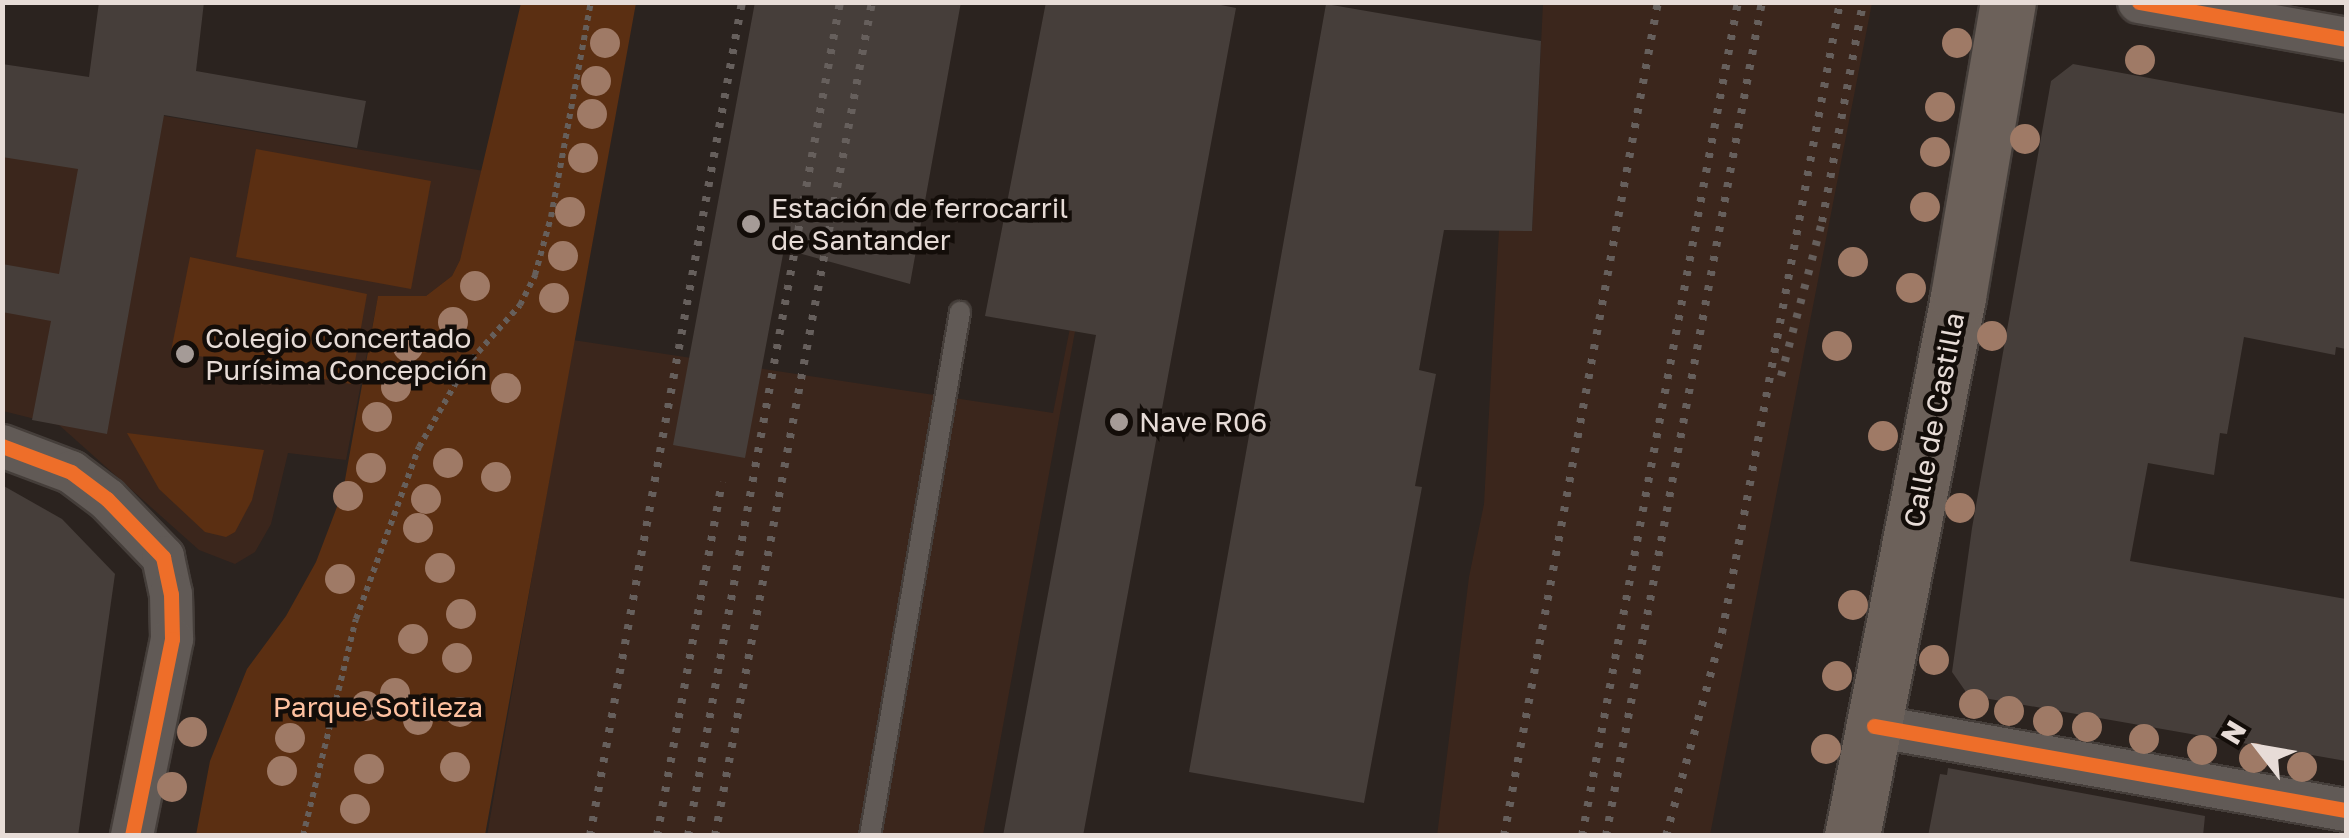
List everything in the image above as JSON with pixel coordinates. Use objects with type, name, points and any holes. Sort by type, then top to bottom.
[{"type":"main road","name":"Calle de Castilla","points":[[1852,836],[1958,297],[2008,2]]},
{"type":"street","points":[[2140,2],[2346,39]]},
{"type":"street","points":[[2,446],[72,472],[107,500],[163,557],[171,594],[172,639],[132,836]]},
{"type":"street","points":[[1874,726],[2346,810]]},
{"type":"lane","points":[[870,836],[960,312]]},
{"type":"path","points":[[302,836],[356,619],[418,447],[465,367],[520,304],[535,276],[551,218],[591,2]]},
{"type":"shaded area","points":[[1135,3],[983,835],[487,836],[573,340],[1053,413]]},
{"type":"shaded area","points":[[1543,3],[1872,3],[1710,835],[1437,836],[1469,577],[1484,504],[1499,230],[1532,230]]},
{"type":"shaded area","name":"Colegio Concertado Purísima Concepción","points":[[2,88],[484,171],[452,276],[426,296],[378,297],[346,460],[288,453],[271,524],[255,552],[235,564],[199,550],[59,425],[3,411]]},
{"type":"green space","name":"Parque Sotileza","points":[[521,3],[636,3],[485,835],[196,835],[210,761],[247,669],[286,616],[316,562],[343,491],[378,296],[426,296],[452,276],[460,260]]},
{"type":"green space","points":[[256,149],[431,181],[411,289],[236,257]]},
{"type":"green space","points":[[190,257],[367,294],[351,384],[171,351]]},
{"type":"green space","points":[[127,433],[264,450],[252,500],[235,532],[226,537],[205,532],[159,489]]},
{"type":"building","points":[[99,2],[204,2],[196,71],[366,101],[357,148],[164,115],[107,434],[32,420],[51,321],[2,312],[2,264],[59,274],[78,169],[2,157],[2,64],[89,77]]},
{"type":"building","points":[[755,2],[961,2],[910,284],[784,249],[745,458],[673,445]]},
{"type":"building","name":"Nave R06","points":[[1046,2],[1206,2],[1236,8],[1083,836],[1003,836],[1096,335],[985,316]]},
{"type":"building","points":[[1326,4],[1541,41],[1532,231],[1444,230],[1419,370],[1436,374],[1415,486],[1422,487],[1364,803],[1189,772]]},
{"type":"building","points":[[2073,64],[2346,114],[2346,349],[2336,347],[2335,355],[2244,337],[2227,434],[2220,433],[2214,475],[2148,463],[2130,561],[2346,599],[2346,761],[1984,698],[1966,692],[1952,672],[1972,528],[2051,81]]},
{"type":"building","points":[[2,485],[62,519],[115,574],[78,836],[2,836]]},
{"type":"building","points":[[1948,768],[2205,816],[2203,836],[1928,836],[1940,774],[1947,775]]},
{"type":"railway","points":[[590,836],[742,2]]},
{"type":"railway","points":[[688,836],[840,2]]},
{"type":"railway","points":[[715,836],[872,2]]},
{"type":"railway","points":[[1504,836],[1658,2]]},
{"type":"railway","points":[[1582,836],[1738,2]]},
{"type":"railway","points":[[1606,836],[1762,2]]},
{"type":"railway","points":[[1666,836],[1722,633],[1840,2]]},
{"type":"railway","points":[[1781,376],[1822,222],[1863,2]]},
{"type":"railway","points":[[657,836],[722,482]]},
{"type":"cycle path","points":[[2139,2],[2346,39]]},
{"type":"cycle path","points":[[2,446],[71,472],[107,499],[163,557],[171,594],[172,639],[132,836]]},
{"type":"cycle path","points":[[1874,726],[2346,810]]},
{"type":"place","name":"Estación de ferrocarril de Santander","points":[[751,224]]},
{"type":"place","name":"Colegio Concertado Purísima Concepción","points":[[185,354]]},
{"type":"place","name":"Nave R06","points":[[1119,422]]}]
